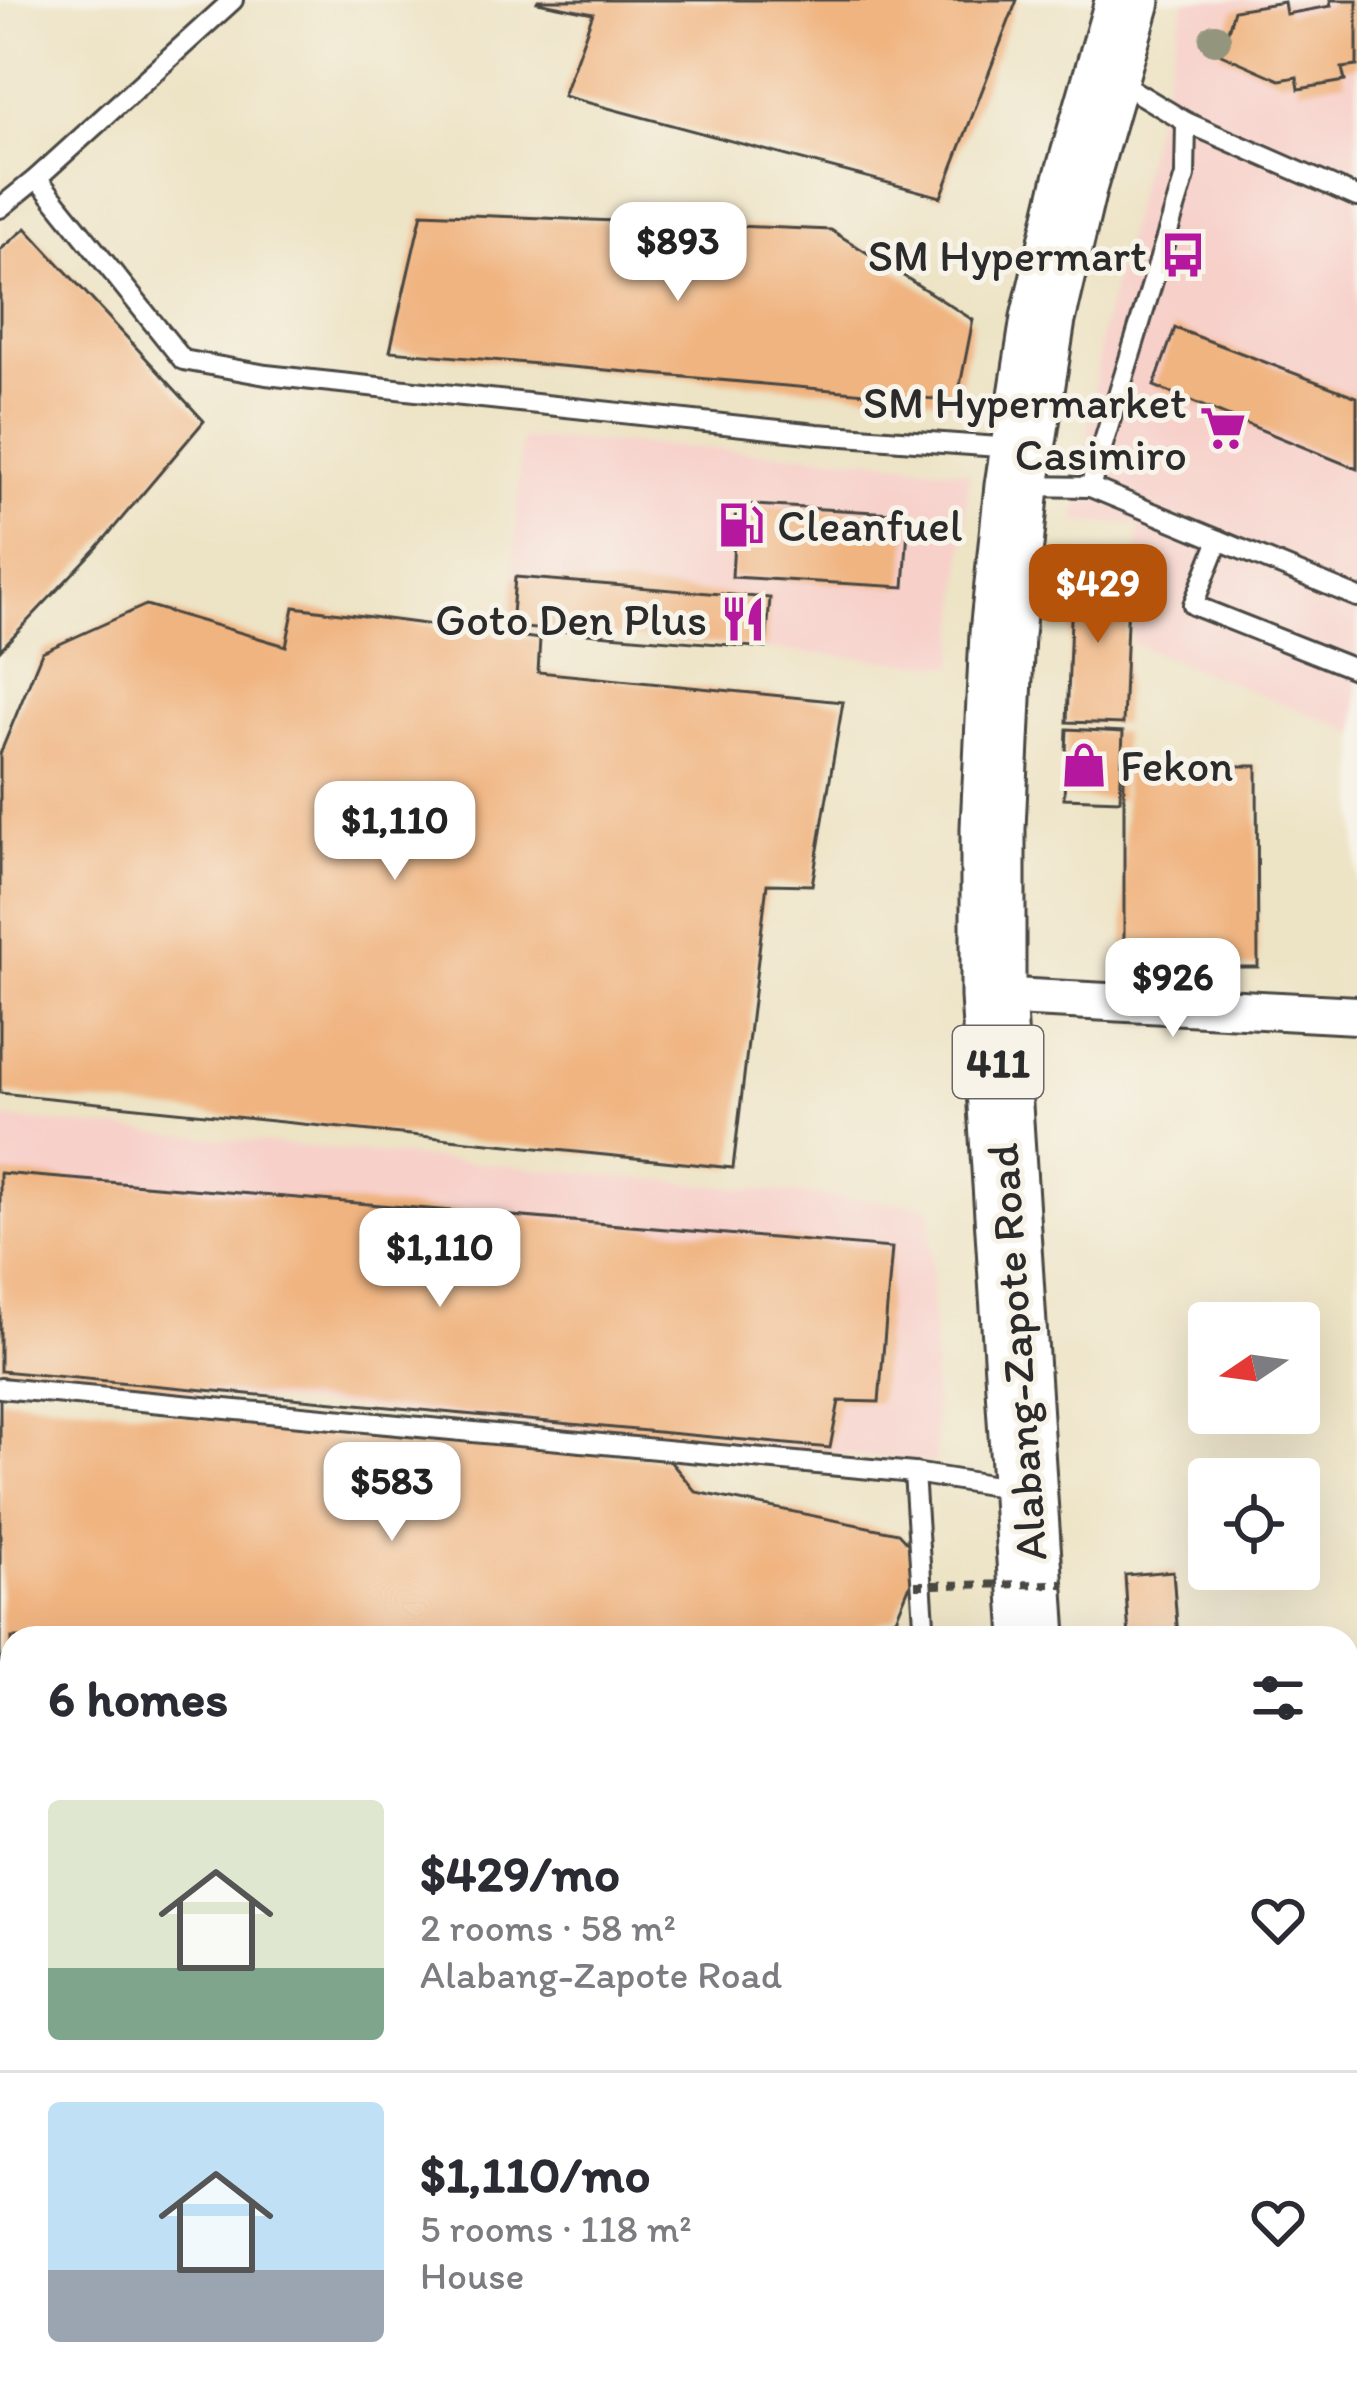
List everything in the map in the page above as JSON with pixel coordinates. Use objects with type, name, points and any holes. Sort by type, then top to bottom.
[{"type":"highway","name":"Alabang-Zapote Road","points":[[1049,1611],[1025,1490],[994,996],[994,806],[1002,634],[1020,467],[1043,319],[1105,74],[1129,0]]},
{"type":"street","points":[[994,996],[1357,1015]]},
{"type":"lane","points":[[0,208],[233,0]]},
{"type":"lane","points":[[1105,74],[1186,122],[1357,197]]},
{"type":"lane","points":[[1090,487],[1185,176],[1186,122]]},
{"type":"lane","points":[[37,178],[183,360],[266,375],[725,424],[1020,467],[1090,487],[1357,598]]},
{"type":"lane","points":[[1219,540],[1193,605],[1357,670]]},
{"type":"lane","points":[[0,1388],[914,1472],[1025,1490]]},
{"type":"lane","points":[[914,1472],[925,1626]]},
{"type":"path","points":[[915,1586],[1049,1611]]},
{"type":"shaded area","name":"SM Hypermarket Casimiro","points":[[1185,0],[1357,0],[1357,733],[1131,643],[1139,524],[1076,522],[1101,334]]},
{"type":"shaded area","name":"Cleanfuel","points":[[521,438],[865,458],[969,472],[955,666],[511,627]]},
{"type":"shaded area","points":[[0,1118],[930,1206],[936,1463],[0,1375]]},
{"type":"building","points":[[538,0],[1017,0],[941,197],[563,96],[593,13]]},
{"type":"building","points":[[1330,0],[1357,0],[1357,66],[1342,68],[1345,81],[1299,89],[1297,77],[1280,80],[1221,54],[1234,10],[1284,2],[1286,14],[1331,6]]},
{"type":"building","points":[[422,213],[831,230],[973,320],[957,401],[390,351]]},
{"type":"building","points":[[26,228],[204,421],[96,549],[0,650],[0,250]]},
{"type":"building","name":"SM Hypermarket Casimiro","points":[[1175,328],[1357,397],[1357,469],[1154,386]]},
{"type":"building","points":[[736,504],[909,514],[904,587],[732,577]]},
{"type":"building","points":[[1073,568],[1129,570],[1123,724],[1067,722]]},
{"type":"building","points":[[515,577],[770,598],[766,648],[511,627]]},
{"type":"building","points":[[146,605],[286,646],[294,607],[540,639],[538,672],[843,702],[812,885],[767,884],[733,1168],[0,1093],[0,754],[42,652]]},
{"type":"building","points":[[1067,729],[1123,732],[1120,800],[1064,798]]},
{"type":"building","points":[[1124,766],[1257,766],[1258,967],[1124,967]]},
{"type":"building","points":[[0,1173],[892,1248],[879,1402],[839,1401],[830,1448],[0,1371]]},
{"type":"building","points":[[0,1398],[669,1460],[696,1492],[898,1533],[909,1545],[915,1585],[909,1587],[896,1618],[872,1626],[0,1626]]},
{"type":"building","points":[[1173,1571],[1177,1626],[1128,1626],[1125,1575]]},
{"type":"place","name":"SM Hypermart","points":[[1183,255]]},
{"type":"place","name":"SM Hypermarket Casimiro","points":[[1223,428]]},
{"type":"place","name":"Cleanfuel","points":[[741,525]]},
{"type":"place","name":"Goto Den Plus","points":[[743,619]]},
{"type":"place","name":"Fekon","points":[[1084,765]]}]
